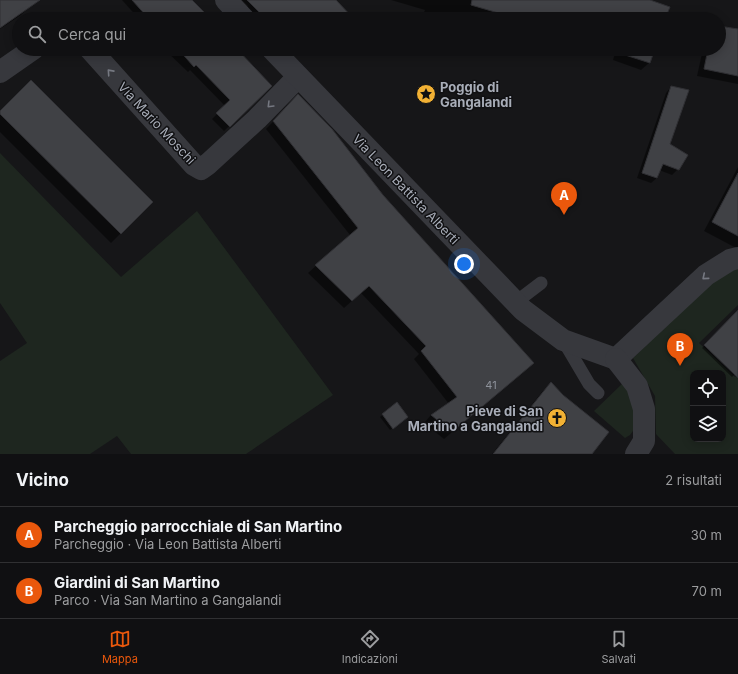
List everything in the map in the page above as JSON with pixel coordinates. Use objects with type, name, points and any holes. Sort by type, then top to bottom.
[{"type":"street","points":[[226,0],[237,12]]},
{"type":"street","points":[[0,72],[22,56]]},
{"type":"street","name":"Via Mario Moschi","points":[[96,56],[194,165],[201,169],[257,119],[298,77]]},
{"type":"street","name":"Via Leon Battista Alberti","points":[[278,56],[523,310],[563,340],[616,359]]},
{"type":"street","points":[[636,454],[644,441],[644,409],[637,386],[616,359],[706,275],[730,260],[738,258]]},
{"type":"lane","points":[[516,302],[540,283]]},
{"type":"lane","name":"Via Leon Battista Alberti","points":[[563,340],[588,384],[598,393]]},
{"type":"shaded area","points":[[0,153],[121,277],[197,211],[333,395],[246,454],[131,454],[117,436],[90,454],[0,454],[0,361],[27,343],[0,303]]},
{"type":"shaded area","points":[[738,265],[738,305],[699,343],[735,377],[738,375],[738,454],[675,454],[656,434],[655,396],[633,358],[719,277]]},
{"type":"shaded area","points":[[623,383],[636,401],[635,428],[630,435],[625,438],[594,411]]},
{"type":"building","points":[[0,0],[40,0],[23,12],[12,12],[12,20],[0,28]]},
{"type":"building","points":[[132,0],[192,0],[204,12],[143,12]]},
{"type":"building","points":[[247,0],[336,0],[347,12],[259,12]]},
{"type":"building","points":[[472,0],[650,0],[670,7],[668,12],[495,12],[471,5]]},
{"type":"building","points":[[726,27],[738,29],[738,76],[704,69],[707,56],[726,56]]},
{"type":"building","points":[[184,56],[244,56],[272,86],[230,127],[216,113],[230,100],[196,65],[194,67]]},
{"type":"building","points":[[628,56],[652,56],[650,63]]},
{"type":"building","points":[[31,80],[153,202],[121,234],[0,114],[0,111]]},
{"type":"building","points":[[671,86],[689,90],[670,144],[688,155],[679,170],[663,164],[657,178],[642,173]]},
{"type":"building","points":[[298,94],[332,129],[383,195],[534,363],[452,432],[431,415],[457,397],[421,351],[426,346],[369,286],[352,301],[315,265],[358,228],[273,121]]},
{"type":"building","points":[[738,173],[738,236],[712,222]]},
{"type":"building","points":[[738,310],[738,378],[704,345]]},
{"type":"building","name":"Pieve di San Martino a Gangalandi","points":[[551,382],[563,395],[609,432],[592,454],[493,454]]},
{"type":"building","points":[[397,402],[408,417],[393,429],[382,414]]},
{"type":"place","name":"Poggio di Gangalandi","points":[[426,94]]},
{"type":"place","name":"Parcheggio parrocchiale di San Martino","points":[[564,215]]},
{"type":"place","name":"Giardini di San Martino","points":[[680,366]]},
{"type":"place","name":"Pieve di San Martino a Gangalandi","points":[[557,418]]}]
